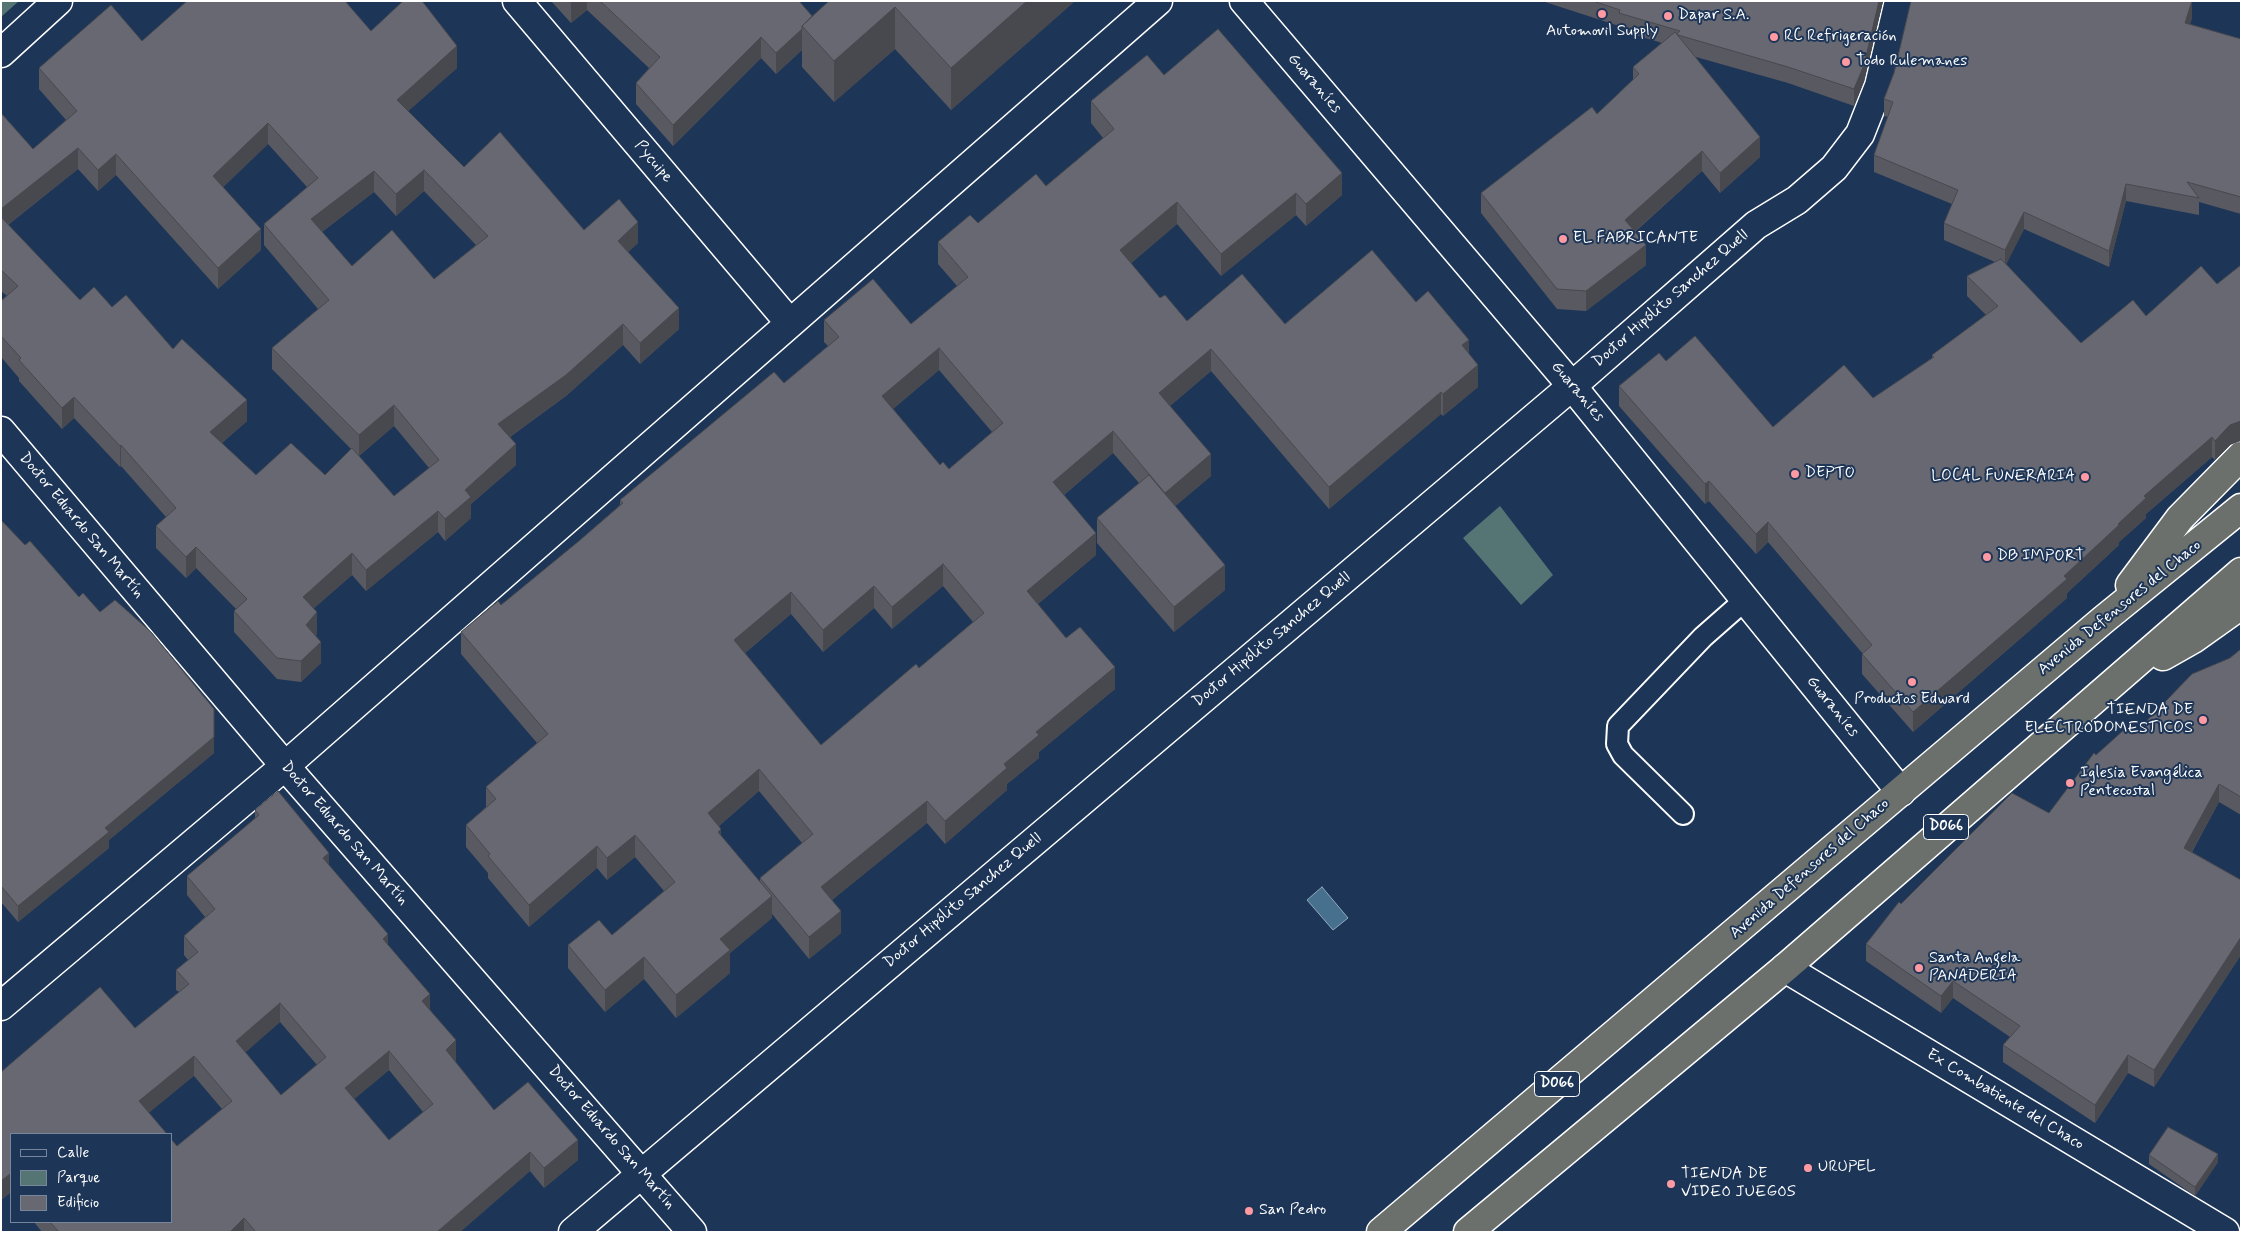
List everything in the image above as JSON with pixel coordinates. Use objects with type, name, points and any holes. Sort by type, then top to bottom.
[{"type":"highway","points":[[2103,620],[2180,518],[2241,456]]},
{"type":"highway","name":"Avenida Defensores del Chaco","points":[[1381,1232],[2103,620],[2240,509]]},
{"type":"highway","name":"D066","points":[[1468,1232],[1785,968],[2241,572]]},
{"type":"highway","points":[[2107,687],[2193,639],[2241,605]]},
{"type":"street","points":[[1,53],[58,1]]},
{"type":"street","name":"Pycuipe","points":[[517,1],[789,322]]},
{"type":"street","points":[[1,1006],[285,766],[789,322],[1158,1]]},
{"type":"street","name":"Guaraníes","points":[[1244,1],[1572,386],[1901,792]]},
{"type":"street","name":"Doctor Hipólito Sanchez Quell","points":[[573,1232],[1572,386],[1756,225],[1797,200],[1834,168],[1860,134],[1879,86],[1899,1]]},
{"type":"street","name":"Doctor Eduardo San Martín","points":[[1,431],[285,766],[642,1172],[692,1232]]},
{"type":"street","name":"Ex Combatiente del Chaco","points":[[1785,968],[2224,1232]]},
{"type":"lane","points":[[1683,814],[1624,755],[1617,744],[1618,726],[1703,637],[1745,600]]},
{"type":"green space","points":[[1,1],[19,1],[1,17]]},
{"type":"green space","points":[[1500,506],[1553,575],[1521,605],[1463,538]]},
{"type":"water","points":[[1322,887],[1348,918],[1333,930],[1307,900]]},
{"type":"building","points":[[187,1],[345,1],[371,31],[403,1],[422,1],[457,46],[397,100],[464,167],[500,132],[584,230],[619,199],[638,222],[618,241],[679,308],[640,343],[623,324],[566,375],[498,424],[516,444],[465,490],[471,497],[445,519],[438,511],[366,570],[352,553],[303,597],[317,612],[306,625],[321,642],[301,661],[277,658],[234,611],[247,599],[196,547],[186,557],[156,526],[176,508],[121,445],[74,397],[62,408],[19,360],[21,358],[1,336],[1,301],[18,286],[1,270],[1,217],[80,300],[94,287],[112,307],[126,295],[173,349],[182,339],[247,400],[210,432],[256,475],[291,443],[325,475],[352,448],[394,496],[439,460],[394,405],[359,435],[272,348],[329,300],[264,224],[318,178],[268,123],[213,176],[261,229],[218,268],[116,154],[98,170],[78,148],[1,209],[1,113],[33,149],[77,111],[39,68],[111,5],[142,41]],"holes":[[[424,170],[488,236],[434,279],[392,230],[352,266],[311,219],[374,171],[396,194]]]},
{"type":"building","points":[[600,1],[799,1],[812,16],[802,26],[802,29],[776,53],[761,37],[673,125],[636,83],[660,57]]},
{"type":"building","points":[[829,1],[1027,1],[951,68],[895,7],[834,61],[802,26]]},
{"type":"building","points":[[1593,1],[1879,1],[1864,65],[1854,89],[1788,67],[1678,35],[1680,31],[1619,13],[1620,10]]},
{"type":"building","points":[[1911,1],[2192,1],[2185,23],[2241,39],[2241,197],[2187,182],[2199,198],[2126,184],[2109,251],[2024,212],[2005,250],[1944,223],[1958,190],[1874,155],[1893,102],[1884,99],[1894,73]]},
{"type":"building","points":[[1218,29],[1342,173],[1306,204],[1296,193],[1221,254],[1177,202],[1120,250],[1160,298],[1165,295],[1187,321],[1242,274],[1285,324],[1372,250],[1416,302],[1428,291],[1469,340],[1462,345],[1478,365],[1443,394],[1441,392],[1329,487],[1211,349],[1159,393],[1211,454],[1165,493],[1113,431],[1053,482],[1096,533],[1027,591],[1066,638],[1080,627],[1115,667],[1036,732],[1039,735],[1004,764],[1007,768],[945,821],[927,801],[821,887],[841,911],[809,937],[760,878],[813,834],[759,769],[708,813],[721,829],[718,832],[772,896],[720,939],[730,950],[676,995],[644,957],[605,990],[568,945],[599,920],[612,935],[675,882],[635,835],[607,858],[597,846],[529,905],[488,856],[490,854],[466,825],[496,799],[486,787],[548,734],[461,632],[498,601],[501,605],[579,541],[623,503],[620,500],[774,372],[784,383],[839,337],[824,320],[873,279],[911,324],[968,277],[938,242],[970,215],[978,223],[1036,174],[1046,186],[1114,129],[1091,101],[1147,55],[1164,75]],"holes":[[[939,348],[1003,423],[949,469],[943,462],[940,465],[882,396]],[[943,564],[984,613],[919,668],[916,664],[821,745],[734,640],[791,592],[823,630],[874,586],[892,607]]]},
{"type":"building","points":[[1675,32],[1760,137],[1720,173],[1702,151],[1625,220],[1646,245],[1586,291],[1557,289],[1481,193],[1592,107],[1597,114],[1639,74],[1633,67]]},
{"type":"building","points":[[2001,259],[2081,343],[2133,300],[2146,316],[2201,266],[2217,284],[2241,265],[2241,421],[2230,425],[2215,441],[2212,437],[2144,496],[2146,498],[2119,525],[2064,576],[2067,579],[1913,712],[1862,654],[1872,645],[1768,522],[1756,534],[1709,481],[1705,484],[1619,386],[1659,353],[1666,361],[1695,336],[1773,427],[1844,365],[1873,398],[1934,357],[1932,355],[1998,306],[1967,276]]},
{"type":"building","points":[[1149,475],[1225,565],[1174,607],[1097,518]]},
{"type":"building","points":[[1,520],[25,545],[30,541],[79,597],[83,593],[100,612],[115,600],[151,632],[214,709],[214,737],[105,828],[109,832],[18,906],[1,886]]},
{"type":"building","points":[[2241,649],[2241,797],[2219,784],[2184,848],[2241,880],[2241,937],[2154,1070],[2128,1055],[2095,1105],[2003,1045],[2020,1026],[1953,981],[1941,996],[1866,944],[1899,902],[1901,904],[2012,793],[2049,813],[2094,753],[2096,755],[2126,728],[2134,734],[2192,674],[2230,658]]},
{"type":"building","points":[[278,791],[329,853],[323,858],[388,934],[383,939],[430,994],[422,1001],[456,1040],[446,1050],[494,1110],[528,1082],[578,1140],[544,1168],[530,1152],[437,1232],[256,1232],[244,1218],[230,1232],[59,1232],[51,1223],[172,1223],[172,1140],[177,1146],[232,1101],[194,1056],[139,1101],[166,1133],[10,1133],[10,1174],[1,1181],[1,1072],[100,987],[135,1028],[189,984],[176,970],[198,952],[184,936],[215,909],[187,876],[259,815],[255,810]],"holes":[[[280,1003],[326,1057],[281,1095],[236,1041]],[[389,1051],[433,1104],[389,1140],[345,1088]]]},
{"type":"building","points":[[2168,1127],[2218,1154],[2195,1187],[2149,1155]]},
{"type":"place","name":"Automovil Supply","points":[[1602,14]]},
{"type":"place","name":"Dapar S.A.","points":[[1668,16]]},
{"type":"place","name":"RC Refrigeración","points":[[1774,37]]},
{"type":"place","name":"Todo Rulemanes","points":[[1846,62]]},
{"type":"place","name":"EL FABRICANTE","points":[[1563,239]]},
{"type":"place","name":"DEPTO","points":[[1795,474]]},
{"type":"place","name":"LOCAL FUNERARIA","points":[[2085,477]]},
{"type":"place","name":"DB IMPORT","points":[[1987,557]]},
{"type":"place","name":"Productos Edward","points":[[1912,682]]},
{"type":"place","name":"TIENDA DE ELECTRODOMESTICOS","points":[[2203,720]]},
{"type":"place","name":"Iglesia Evangélica Pentecostal","points":[[2070,783]]},
{"type":"place","name":"Santa Angela PANADERIA","points":[[1919,968]]},
{"type":"place","name":"URUPEL","points":[[1808,1168]]},
{"type":"place","name":"TIENDA DE VIDEO JUEGOS","points":[[1671,1184]]},
{"type":"place","name":"San Pedro","points":[[1249,1211]]}]
